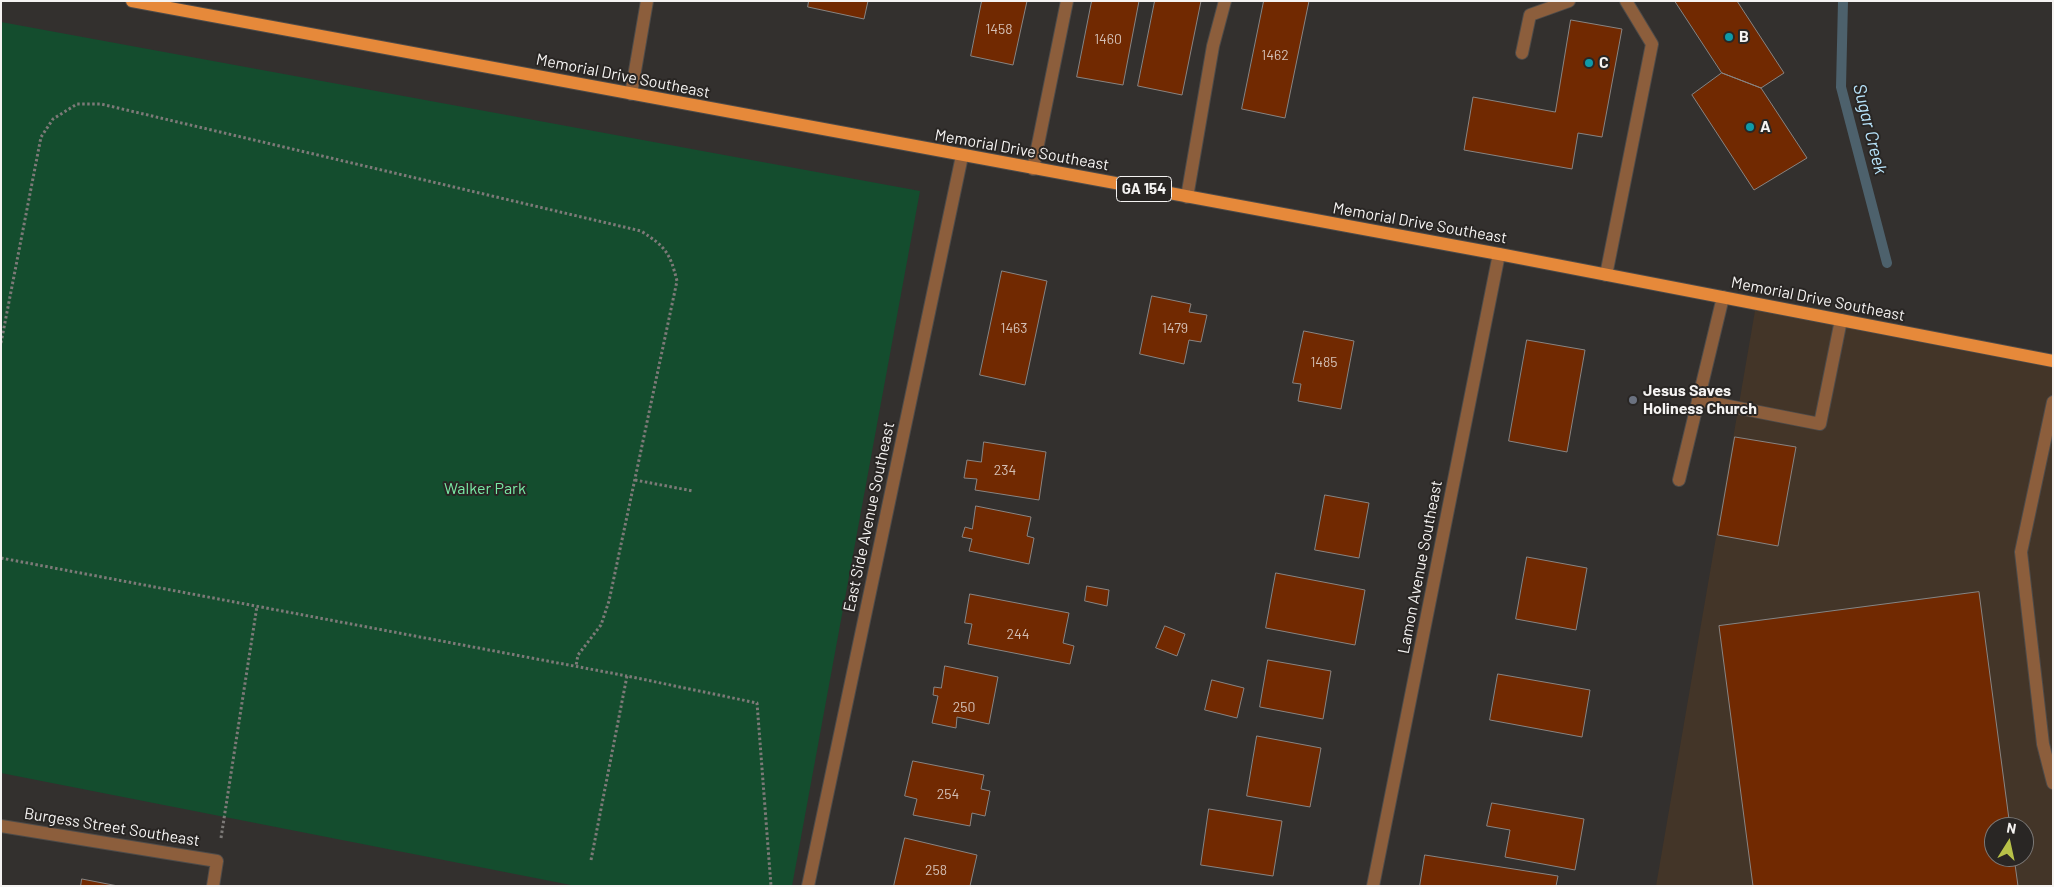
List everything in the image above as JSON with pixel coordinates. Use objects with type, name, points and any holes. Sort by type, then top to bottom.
[{"type":"main road","name":"Memorial Drive Southeast","points":[[132,1],[1499,254],[2053,361]]},
{"type":"street","points":[[631,94],[647,1]]},
{"type":"street","points":[[1033,169],[1067,1]]},
{"type":"street","points":[[1187,197],[1213,46],[1225,1]]},
{"type":"street","points":[[1522,53],[1530,15],[1570,1]]},
{"type":"street","points":[[1606,275],[1652,44],[1626,1]]},
{"type":"street","name":"East Side Avenue Southeast","points":[[808,886],[962,156]]},
{"type":"street","name":"Lamon Avenue Southeast","points":[[1373,886],[1499,254]]},
{"type":"street","points":[[1679,480],[1723,297]]},
{"type":"street","points":[[1698,400],[1820,424],[1841,320]]},
{"type":"street","points":[[2053,402],[2021,552],[2043,744],[2053,783]]},
{"type":"street","name":"Burgess Street Southeast","points":[[1,826],[217,861]]},
{"type":"street","points":[[213,886],[217,861]]},
{"type":"path","points":[[1,343],[41,137],[53,118],[76,104],[101,104],[642,231],[661,244],[672,260],[677,281],[609,601],[601,625],[578,655],[576,666]]},
{"type":"path","points":[[635,480],[693,491]]},
{"type":"path","points":[[1,558],[576,666],[757,704],[771,886]]},
{"type":"path","points":[[217,861],[257,606]]},
{"type":"path","points":[[591,860],[627,676]]},
{"type":"shaded area","points":[[1756,305],[2053,361],[2053,886],[1656,886]]},
{"type":"green space","name":"Walker Park","points":[[1,22],[920,191],[792,886],[576,886],[1,773]]},
{"type":"building","points":[[809,1],[868,1],[864,19],[808,7]]},
{"type":"building","points":[[982,1],[1027,1],[1013,65],[971,56]]},
{"type":"building","points":[[1092,1],[1139,1],[1123,85],[1077,77]]},
{"type":"building","points":[[1155,1],[1201,1],[1182,95],[1138,86]]},
{"type":"building","points":[[1264,1],[1309,1],[1285,118],[1242,109]]},
{"type":"building","name":"B","points":[[1675,1],[1737,1],[1784,73],[1761,88],[1722,73]]},
{"type":"building","name":"C","points":[[1571,20],[1622,29],[1602,137],[1578,133],[1572,169],[1464,150],[1473,97],[1555,112]]},
{"type":"building","name":"A","points":[[1722,73],[1761,88],[1807,158],[1754,190],[1692,95]]},
{"type":"building","points":[[1002,271],[1047,281],[1025,385],[980,375]]},
{"type":"building","points":[[1152,296],[1191,304],[1189,312],[1207,315],[1201,342],[1189,340],[1184,364],[1140,354]]},
{"type":"building","points":[[1304,331],[1354,341],[1341,409],[1298,401],[1301,384],[1293,383]]},
{"type":"building","points":[[1527,340],[1585,350],[1567,452],[1509,441]]},
{"type":"building","points":[[1735,437],[1796,447],[1778,546],[1718,535]]},
{"type":"building","points":[[984,442],[1046,452],[1039,500],[975,490],[977,479],[964,478],[967,460],[981,462]]},
{"type":"building","points":[[1325,495],[1369,503],[1359,558],[1315,550]]},
{"type":"building","points":[[976,506],[1031,517],[1027,536],[1034,538],[1029,564],[969,551],[972,539],[962,537],[965,527],[972,529]]},
{"type":"building","points":[[1527,557],[1587,568],[1576,630],[1516,619]]},
{"type":"building","points":[[1276,573],[1365,590],[1355,645],[1266,628]]},
{"type":"building","points":[[1087,586],[1109,590],[1107,606],[1085,601]]},
{"type":"building","points":[[1979,592],[2009,817],[1984,817],[1984,867],[2015,867],[2018,886],[1753,886],[1719,626]]},
{"type":"building","points":[[970,594],[1069,613],[1063,643],[1074,646],[1070,664],[968,644],[972,624],[965,623]]},
{"type":"building","points":[[1165,626],[1185,634],[1177,656],[1156,648]]},
{"type":"building","points":[[1268,660],[1331,671],[1323,719],[1260,707]]},
{"type":"building","points":[[945,666],[998,677],[989,724],[957,717],[956,728],[932,723],[938,696],[933,695],[934,687],[941,688]]},
{"type":"building","points":[[1498,674],[1590,690],[1582,737],[1490,720]]},
{"type":"building","points":[[1212,680],[1244,688],[1237,718],[1205,710]]},
{"type":"building","points":[[1257,736],[1321,748],[1310,807],[1247,796]]},
{"type":"building","points":[[913,761],[984,775],[981,789],[990,791],[985,816],[972,813],[970,826],[913,815],[917,799],[905,796]]},
{"type":"building","points":[[1492,803],[1584,819],[1575,870],[1505,857],[1510,830],[1487,826]]},
{"type":"building","points":[[1209,809],[1282,821],[1273,876],[1201,865]]},
{"type":"building","points":[[905,838],[977,855],[970,886],[894,886]]},
{"type":"building","points":[[1425,855],[1558,876],[1556,886],[1420,886]]},
{"type":"building","points":[[82,879],[118,886],[81,886]]},
{"type":"waterway","name":"Sugar Creek","points":[[1843,1],[1841,87],[1887,263]]},
{"type":"place","name":"B","points":[[1729,37]]},
{"type":"place","name":"C","points":[[1589,63]]},
{"type":"place","name":"A","points":[[1750,127]]},
{"type":"place","name":"Jesus Saves Holiness Church","points":[[1633,400]]}]
